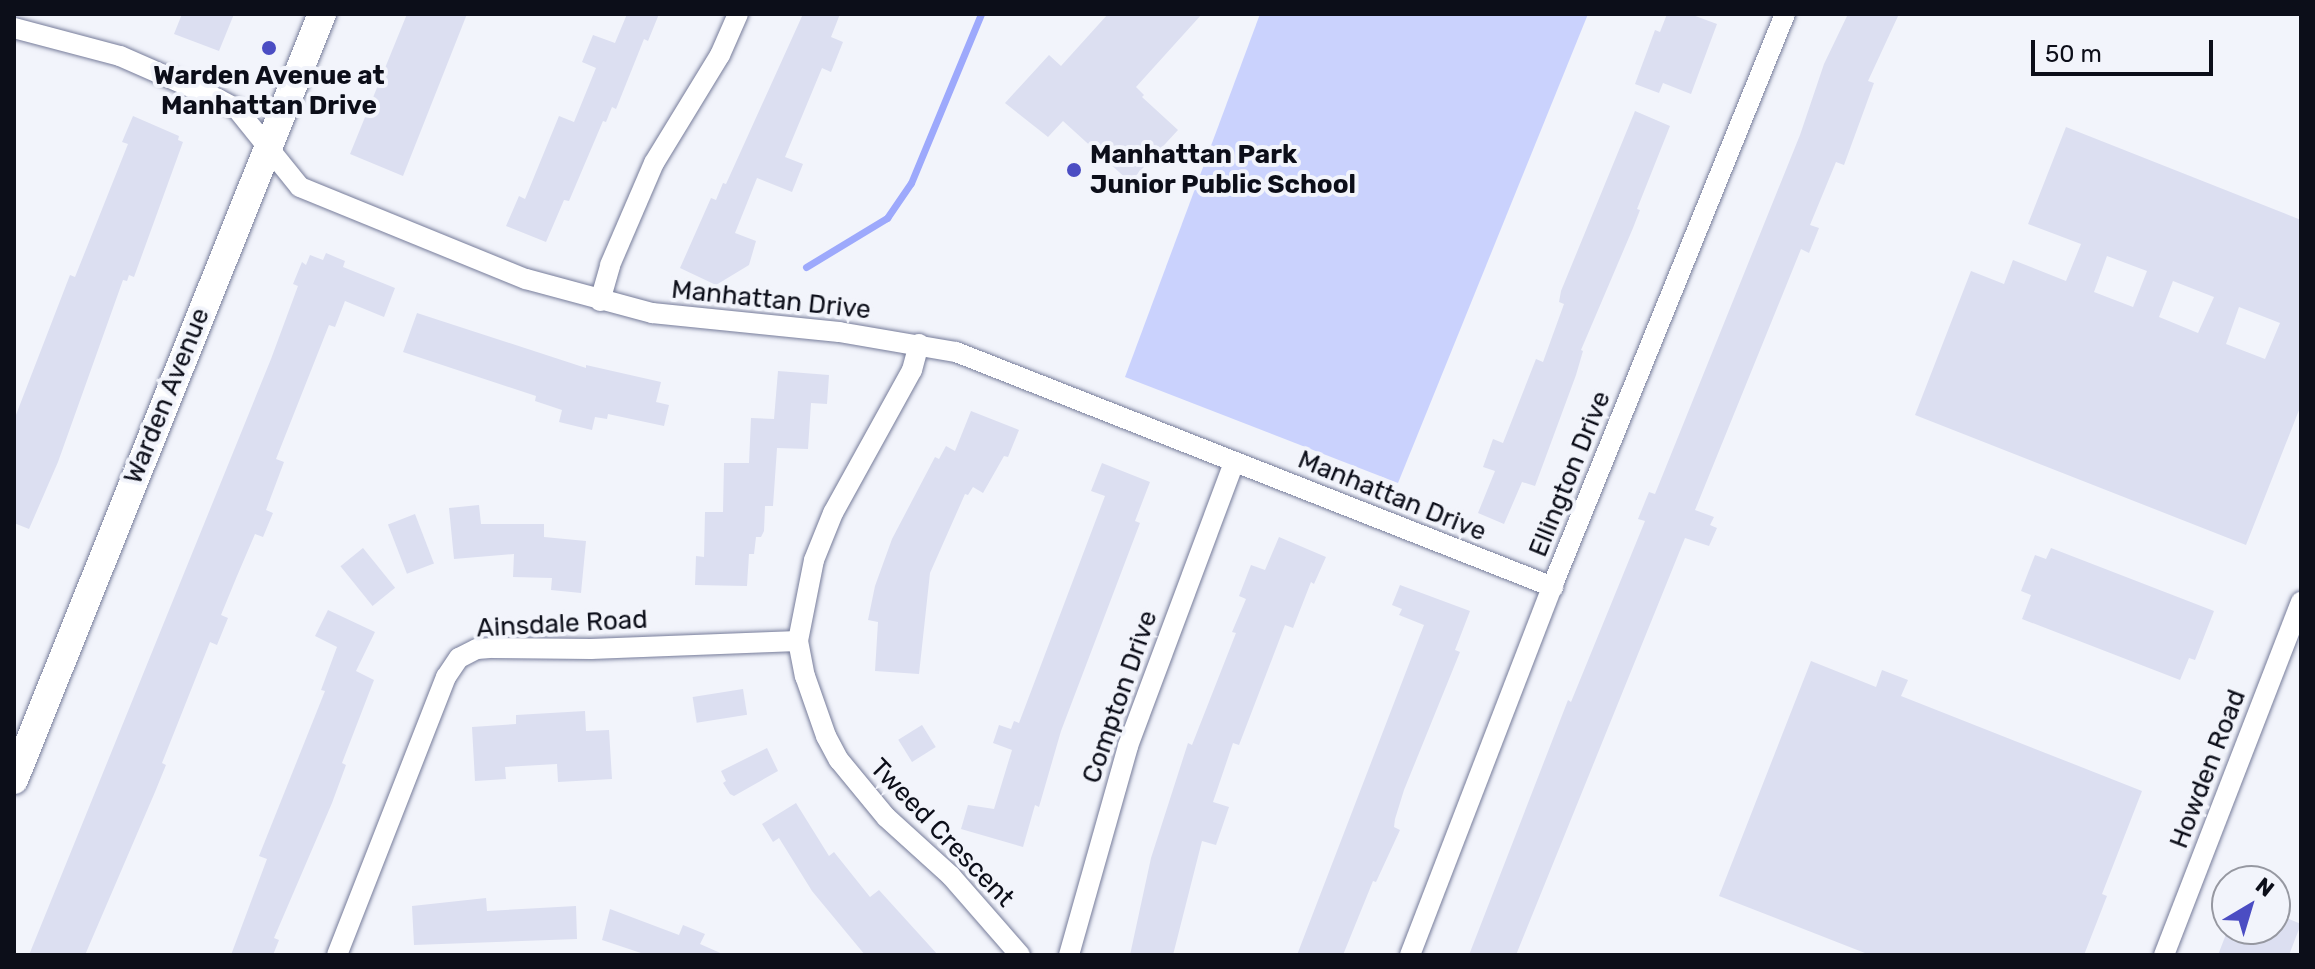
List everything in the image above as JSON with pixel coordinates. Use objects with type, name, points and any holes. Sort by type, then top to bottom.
[{"type":"main road","name":"Warden Avenue","points":[[14,780],[265,148],[322,14]]},
{"type":"street","points":[[600,301],[610,265],[654,163],[720,55],[738,14]]},
{"type":"street","name":"Ellington Drive","points":[[1410,955],[1553,587],[1785,14]]},
{"type":"street","name":"Manhattan Drive","points":[[14,28],[120,56],[218,99],[237,109],[265,148],[300,187],[526,279],[600,301],[706,321],[839,332],[956,352],[1553,587]]},
{"type":"street","name":"Tweed Crescent","points":[[919,344],[912,370],[833,513],[814,560],[798,641],[805,676],[826,736],[839,760],[886,817],[951,876],[1020,955]]},
{"type":"street","name":"Compton Drive","points":[[1069,955],[1128,746],[1234,462]]},
{"type":"street","name":"Howden Road","points":[[2164,955],[2301,602]]},
{"type":"street","name":"Ainsdale Road","points":[[337,955],[446,677],[459,658],[477,649],[493,648],[576,649],[798,641]]},
{"type":"shaded area","points":[[1260,14],[1588,14],[1398,483],[1125,377]]},
{"type":"building","points":[[182,14],[234,14],[219,51],[174,34]]},
{"type":"building","points":[[407,14],[467,14],[403,176],[350,154]]},
{"type":"building","points":[[627,14],[659,14],[648,41],[644,39],[616,109],[612,107],[606,122],[603,121],[569,201],[564,200],[546,242],[506,226],[519,196],[525,199],[559,116],[574,122],[596,68],[582,62],[593,35],[615,43]]},
{"type":"building","points":[[803,14],[840,14],[831,37],[843,42],[831,72],[822,68],[785,157],[803,164],[792,192],[757,178],[735,233],[756,241],[749,265],[716,285],[680,268],[711,198],[716,200],[723,183],[726,184]]},
{"type":"building","points":[[1108,14],[1202,14],[1136,87],[1144,95],[1142,97],[1178,130],[1130,182],[1063,121],[1048,137],[1005,103],[1049,55],[1061,66]]},
{"type":"building","points":[[1667,14],[1690,14],[1717,24],[1691,94],[1663,83],[1659,93],[1635,84],[1655,30],[1660,32]]},
{"type":"building","points":[[1848,14],[1899,14],[1868,81],[1874,83],[1844,165],[1836,162],[1810,225],[1819,228],[1809,253],[1801,249],[1695,510],[1714,517],[1710,525],[1717,528],[1709,546],[1685,538],[1516,955],[1469,955],[1568,700],[1571,702],[1645,521],[1638,519],[1649,492],[1655,494],[1800,135],[1824,64]]},
{"type":"building","points":[[1635,111],[1670,126],[1637,209],[1640,210],[1633,228],[1581,350],[1576,375],[1535,486],[1522,482],[1504,524],[1478,513],[1495,471],[1483,467],[1493,439],[1503,443],[1536,359],[1543,362],[1564,304],[1559,302],[1561,291]]},
{"type":"building","points":[[133,116],[179,136],[178,140],[183,142],[134,277],[129,275],[127,281],[123,280],[58,462],[29,529],[14,523],[14,420],[70,275],[75,277],[128,144],[122,142]]},
{"type":"building","points":[[2066,127],[2301,220],[2301,405],[2246,545],[1915,415],[1971,271],[2004,284],[2013,260],[2066,281],[2081,244],[2028,224]],"holes":[[[2107,256],[2147,271],[2133,307],[2094,292]],[[2173,281],[2214,297],[2198,333],[2159,317]],[[2239,307],[2280,323],[2265,359],[2226,344]]]},
{"type":"building","points":[[326,253],[345,261],[343,267],[395,288],[384,317],[345,301],[335,327],[329,325],[276,459],[284,462],[266,510],[273,513],[263,537],[255,534],[237,576],[221,615],[228,618],[217,645],[210,642],[162,763],[166,765],[85,955],[29,955],[271,359],[298,286],[293,284],[302,262],[306,265],[310,255],[323,260]]},
{"type":"building","points":[[417,313],[586,368],[586,365],[661,382],[656,402],[669,405],[664,426],[608,414],[607,419],[595,417],[592,430],[559,422],[562,410],[535,401],[536,396],[403,352]]},
{"type":"building","points":[[778,371],[829,375],[827,404],[811,403],[808,449],[777,448],[773,506],[765,506],[764,531],[761,537],[756,537],[754,554],[749,554],[747,586],[695,585],[696,556],[704,557],[705,512],[723,512],[724,463],[749,463],[751,418],[774,419]]},
{"type":"building","points":[[971,411],[1019,430],[1008,457],[1004,456],[983,493],[973,487],[968,495],[965,494],[930,573],[919,674],[875,671],[878,622],[868,620],[875,586],[892,539],[935,457],[939,459],[946,446],[955,451]]},
{"type":"building","points":[[1102,463],[1150,482],[1135,521],[1140,523],[1061,731],[1039,807],[1035,805],[1023,847],[961,829],[968,805],[994,809],[1012,750],[993,743],[999,725],[1011,729],[1014,721],[1019,723],[1105,496],[1091,491]]},
{"type":"building","points":[[479,505],[481,524],[544,524],[544,537],[586,541],[581,593],[551,590],[552,578],[513,577],[514,554],[454,559],[449,508]]},
{"type":"building","points":[[415,514],[434,563],[407,574],[388,524]]},
{"type":"building","points":[[1279,537],[1326,557],[1314,584],[1311,582],[1293,628],[1285,625],[1239,745],[1233,743],[1213,802],[1229,807],[1216,845],[1202,841],[1173,955],[1130,955],[1151,858],[1188,743],[1192,745],[1236,633],[1232,632],[1246,599],[1239,596],[1251,565],[1265,570]]},
{"type":"building","points":[[363,548],[395,588],[373,606],[340,566]]},
{"type":"building","points":[[2051,548],[2214,611],[2195,660],[2189,658],[2180,680],[2022,619],[2031,595],[2021,591],[2035,555],[2046,559]]},
{"type":"building","points":[[1400,585],[1470,611],[1455,650],[1460,652],[1404,790],[1394,827],[1400,830],[1376,882],[1373,881],[1343,955],[1297,955],[1424,625],[1399,615],[1402,609],[1392,605]]},
{"type":"building","points":[[328,610],[375,632],[356,671],[374,680],[342,763],[346,765],[332,803],[274,938],[279,940],[273,955],[231,955],[267,859],[259,856],[325,691],[321,690],[337,647],[315,636]]},
{"type":"building","points":[[1811,661],[1876,687],[1882,670],[1908,680],[1901,696],[2142,791],[2102,894],[2107,896],[2084,955],[1870,955],[1719,896]]},
{"type":"building","points":[[743,689],[747,715],[697,723],[693,697]]},
{"type":"building","points":[[585,711],[586,731],[609,730],[612,779],[558,782],[557,764],[505,767],[506,779],[475,781],[472,727],[516,724],[516,715]]},
{"type":"building","points":[[922,725],[936,747],[912,762],[898,740]]},
{"type":"building","points":[[767,748],[778,771],[734,796],[730,794],[723,783],[726,781],[721,771]]},
{"type":"building","points":[[796,803],[829,856],[834,852],[870,897],[879,890],[938,955],[865,955],[812,891],[779,838],[773,842],[762,824]]},
{"type":"building","points":[[486,898],[487,911],[576,906],[577,939],[414,945],[412,906]]},
{"type":"building","points":[[610,909],[679,935],[683,925],[705,934],[700,944],[725,955],[647,955],[602,940]]},
{"type":"building","points":[[2291,920],[2301,924],[2289,955],[2218,955],[2222,945],[2291,945]]},
{"type":"waterway","points":[[806,267],[887,218],[911,183],[981,14]]},
{"type":"place","name":"Warden Avenue at Manhattan Drive","points":[[269,48]]},
{"type":"place","name":"Manhattan Park Junior Public School","points":[[1074,170]]}]
